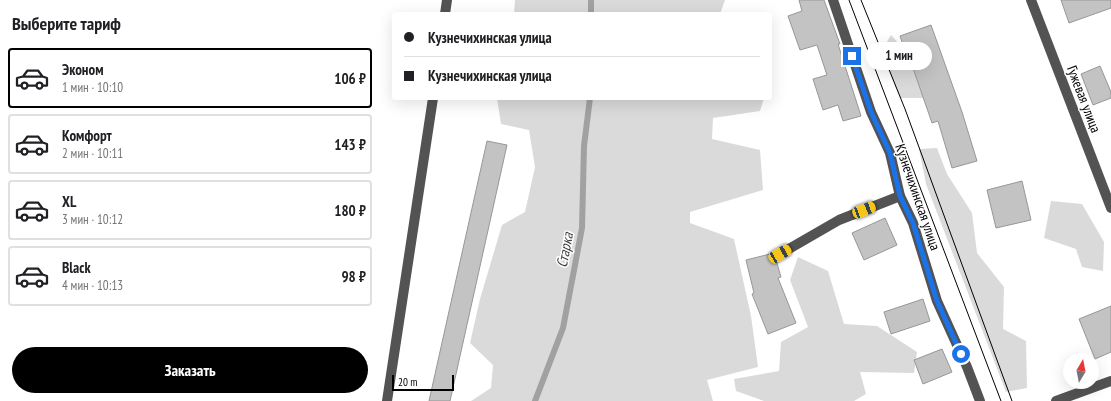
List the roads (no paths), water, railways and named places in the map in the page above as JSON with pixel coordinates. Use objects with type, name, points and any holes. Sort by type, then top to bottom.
[{"type":"street","points":[[445,12],[447,0]]},
{"type":"street","name":"Кузнечихинская улица","points":[[833,0],[871,112],[890,153],[900,196],[913,223],[937,301],[967,367],[980,401]]},
{"type":"street","name":"Гужевая улица","points":[[1031,0],[1111,208]]},
{"type":"street","points":[[386,401],[432,100]]},
{"type":"street","points":[[780,254],[839,220],[900,196]]},
{"type":"street","points":[[1056,401],[1111,381]]},
{"type":"waterway","name":"Старка","points":[[591,0],[591,12]]},
{"type":"waterway","name":"Старка","points":[[535,401],[563,328],[582,228],[584,146],[590,100]]},
{"type":"tram line","points":[[849,0],[1001,401]]},
{"type":"tram line","points":[[861,0],[905,109],[1012,401]]}]
